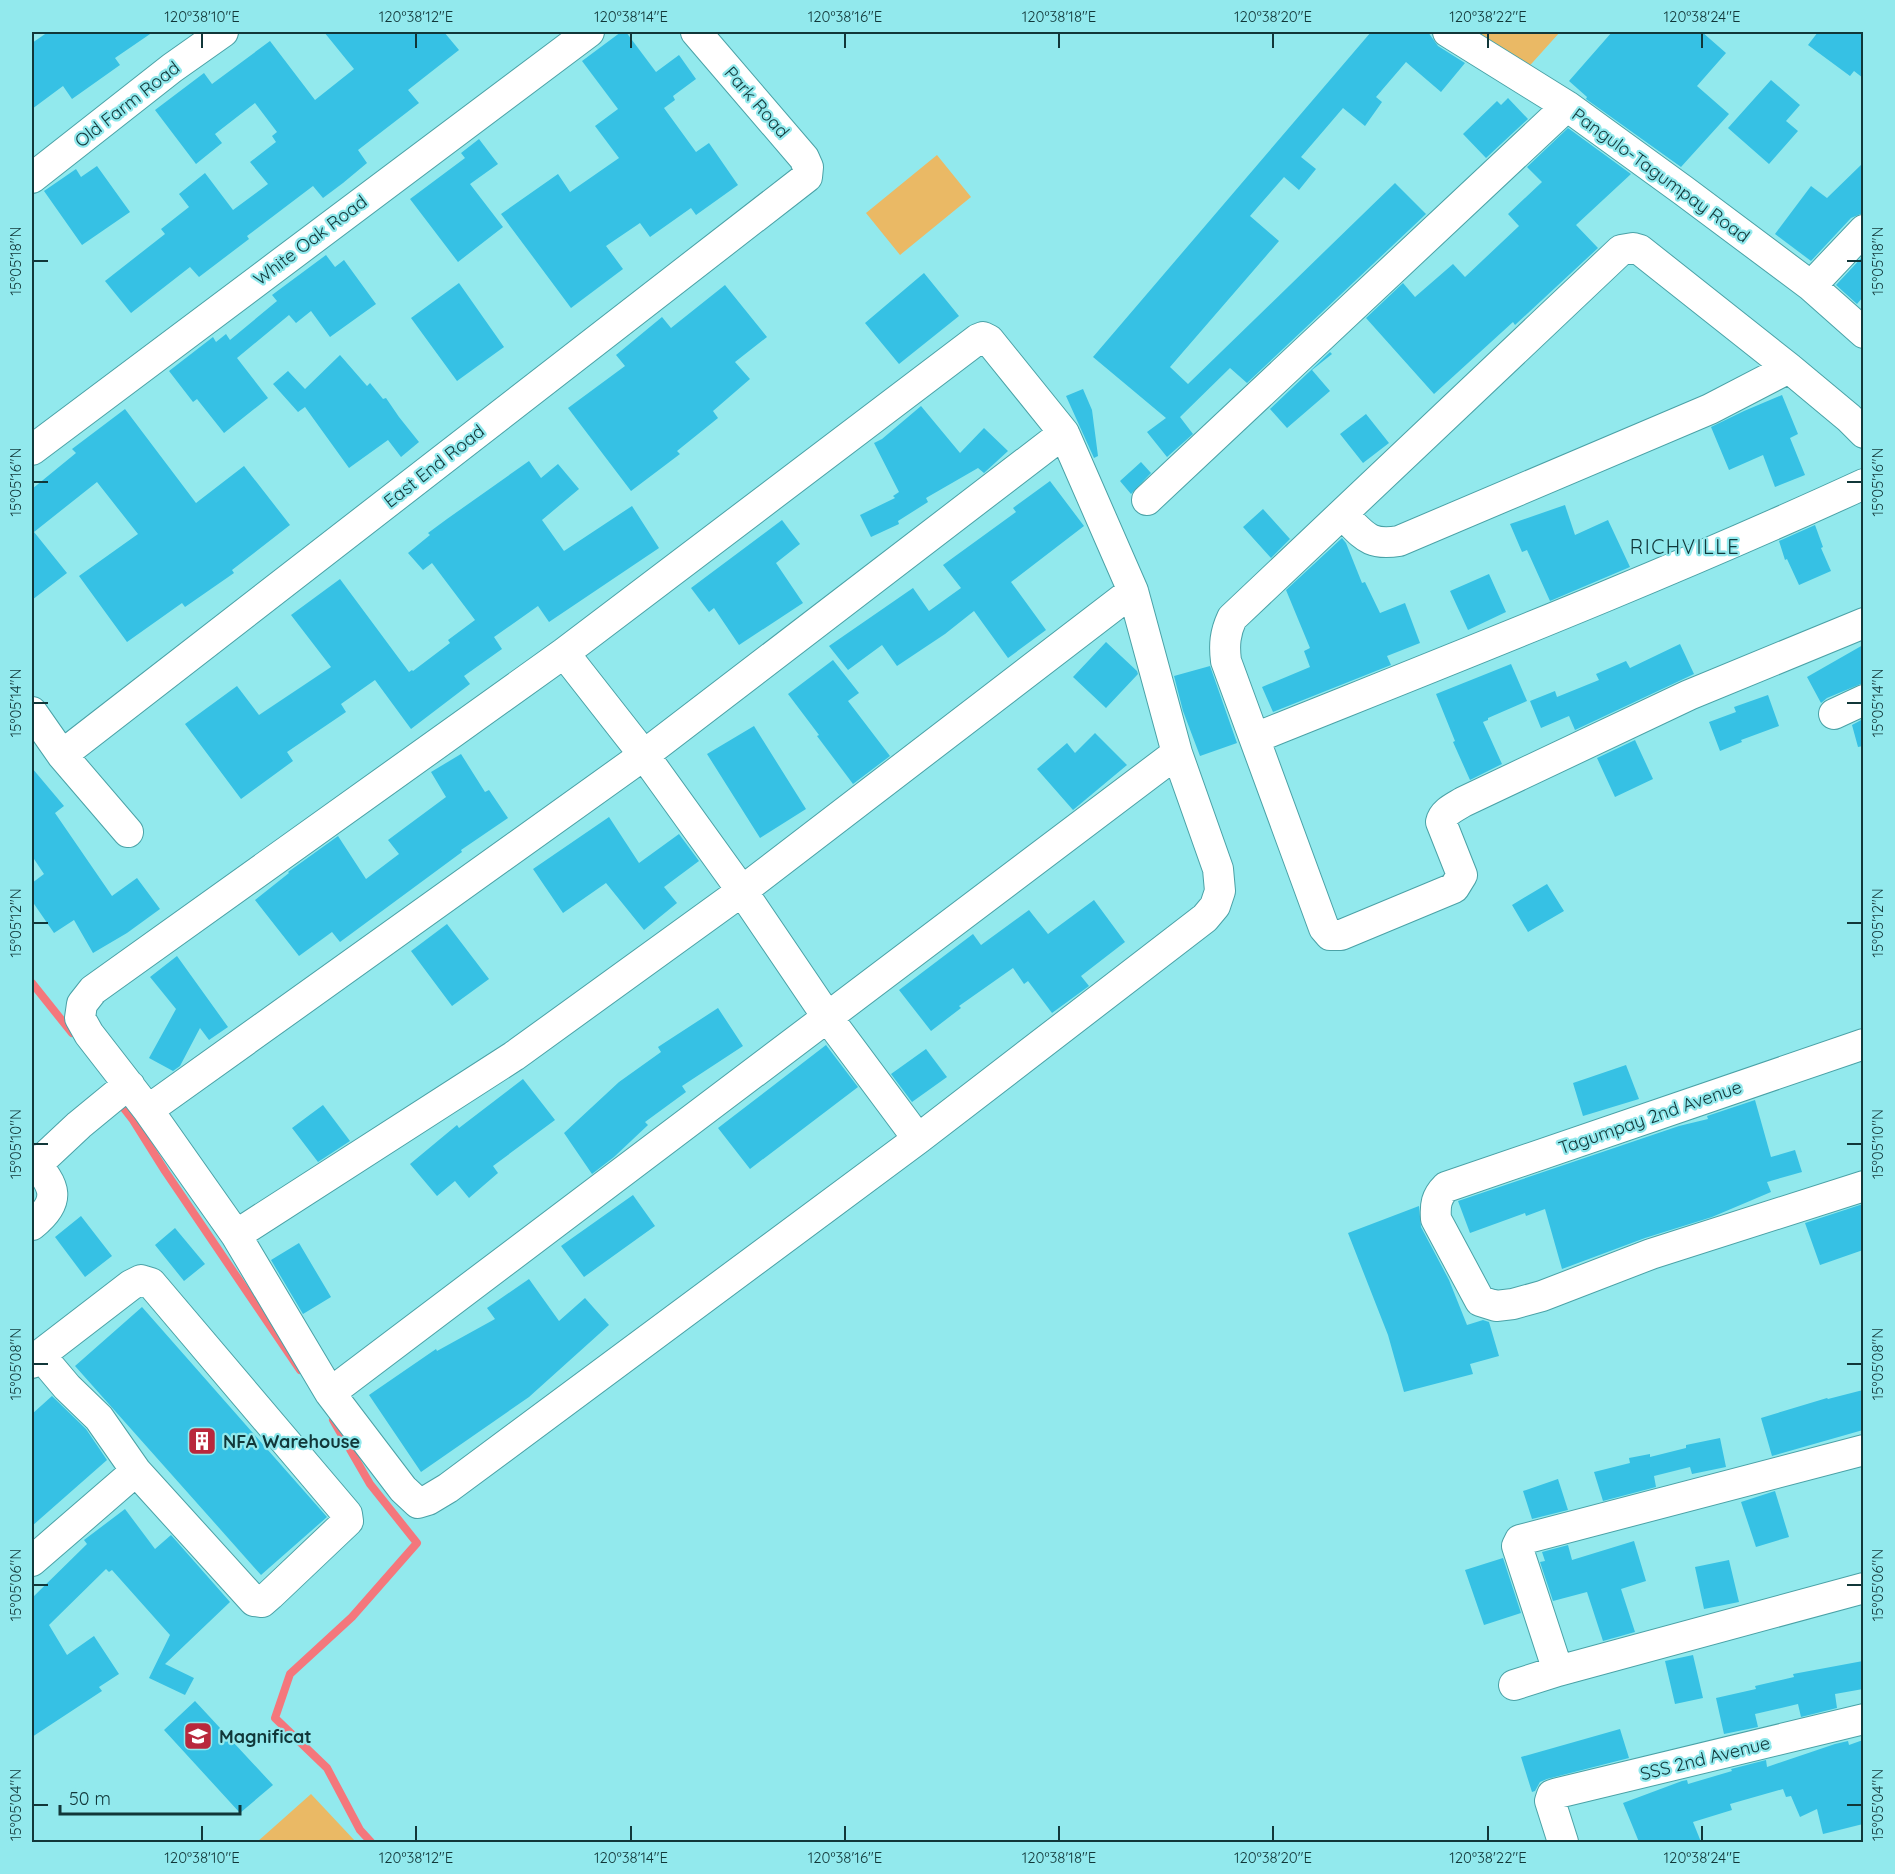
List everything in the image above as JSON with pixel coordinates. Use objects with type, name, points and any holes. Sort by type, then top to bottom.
[{"type":"street","name":"Old Farm Road","points":[[32,178],[172,68],[223,32]]},
{"type":"street","name":"White Oak Road","points":[[32,450],[589,32]]},
{"type":"street","name":"Park Road","points":[[696,32],[804,158],[808,167],[807,177]]},
{"type":"street","name":"Pangulo-Tagumpay Road","points":[[1448,32],[1568,106],[1811,286],[1863,333]]},
{"type":"street","points":[[1147,500],[1568,106]]},
{"type":"street","name":"East End Road","points":[[62,755],[807,177]]},
{"type":"street","points":[[1811,286],[1863,230]]},
{"type":"street","points":[[1863,433],[1849,418],[1789,368],[1640,250],[1633,248],[1621,250],[1232,618],[1224,645],[1226,661],[1324,928],[1330,935],[1341,935],[1454,888],[1462,875],[1441,822],[1445,814],[1463,802],[1689,695],[1863,623]]},
{"type":"street","points":[[983,337],[989,340],[1064,433],[1133,591],[1177,753],[1218,869],[1220,891],[1215,906],[1205,918],[918,1139],[448,1488],[418,1503],[403,1489],[330,1393],[236,1234],[148,1110],[120,1093],[80,1018],[82,1004],[93,990],[564,653],[983,337]]},
{"type":"street","points":[[1342,515],[1369,540],[1383,544],[1399,542],[1710,409],[1789,368]]},
{"type":"street","points":[[148,1110],[644,755],[1064,433]]},
{"type":"street","points":[[1255,738],[1503,639],[1786,520],[1863,484]]},
{"type":"street","points":[[236,1234],[514,1056],[742,891],[1133,591]]},
{"type":"street","points":[[564,653],[644,755],[742,891],[828,1018],[918,1139]]},
{"type":"street","points":[[1834,714],[1863,700]]},
{"type":"street","points":[[32,712],[62,755],[128,832]]},
{"type":"street","points":[[330,1393],[1177,753]]},
{"type":"street","name":"Tagumpay 2nd Avenue","points":[[1863,1044],[1446,1186],[1438,1194],[1435,1207],[1436,1219],[1480,1301],[1496,1306],[1542,1296],[1651,1254],[1863,1186]]},
{"type":"street","points":[[32,1225],[45,1214],[52,1200],[52,1187],[33,1164],[120,1093]]},
{"type":"street","points":[[141,1280],[152,1283],[347,1514],[348,1521],[262,1602],[254,1601],[136,1471],[99,1418],[36,1359],[131,1285],[141,1280]]},
{"type":"street","points":[[1558,1671],[1516,1546],[1520,1540],[1863,1450]]},
{"type":"street","points":[[32,1561],[136,1471]]},
{"type":"street","points":[[1514,1685],[1863,1588]]},
{"type":"street","name":"SSS 2nd Avenue","points":[[1563,1842],[1550,1802],[1552,1796],[1558,1793],[1863,1719]]},
{"type":"shaded area","points":[[1460,32],[1560,32],[1524,72]]},
{"type":"shaded area","points":[[937,155],[971,197],[900,255],[866,213]]},
{"type":"shaded area","points":[[311,1794],[356,1842],[257,1842]]},
{"type":"building","points":[[48,32],[153,32],[115,58],[120,65],[72,99],[63,86],[32,109],[32,43]]},
{"type":"building","points":[[324,32],[444,32],[459,50],[408,90],[419,103],[358,150],[367,163],[343,183],[323,198],[313,186],[247,236],[249,239],[199,277],[190,267],[131,313],[105,281],[165,234],[161,229],[189,207],[179,194],[205,173],[233,210],[268,184],[250,162],[276,142],[272,136],[277,132],[255,103],[215,134],[222,143],[196,164],[155,110],[204,73],[212,84],[270,41],[315,100],[354,69]]},
{"type":"building","points":[[621,32],[626,32],[656,72],[679,55],[696,79],[673,96],[675,100],[664,108],[696,152],[709,143],[738,185],[696,215],[691,208],[650,237],[640,223],[606,246],[623,269],[571,308],[501,214],[558,174],[570,192],[619,158],[595,126],[618,109],[582,61]]},
{"type":"building","points":[[1371,32],[1428,32],[1438,46],[1465,63],[1441,92],[1406,62],[1376,97],[1382,102],[1365,126],[1343,108],[1301,157],[1316,169],[1299,190],[1284,177],[1250,216],[1279,241],[1170,367],[1188,384],[1395,183],[1426,214],[1247,383],[1230,368],[1180,417],[1193,434],[1167,457],[1147,432],[1166,418],[1093,357]]},
{"type":"building","points":[[1612,32],[1702,32],[1726,53],[1697,86],[1729,114],[1681,167],[1586,99],[1587,97],[1569,81]]},
{"type":"building","points":[[1818,32],[1863,32],[1863,78],[1854,71],[1850,76],[1808,45]]},
{"type":"building","points":[[1771,80],[1800,105],[1786,121],[1798,131],[1769,164],[1728,128]]},
{"type":"building","points":[[1508,98],[1528,119],[1486,158],[1463,134],[1497,101],[1501,105]]},
{"type":"building","points":[[1568,128],[1631,174],[1576,225],[1598,248],[1515,325],[1513,322],[1434,394],[1366,318],[1403,283],[1415,297],[1453,264],[1465,277],[1519,226],[1508,214],[1542,182],[1527,167]]},
{"type":"building","points":[[479,139],[498,164],[470,184],[503,227],[458,262],[410,199],[465,158],[461,153]]},
{"type":"building","points":[[1863,163],[1863,213],[1851,218],[1811,261],[1775,234],[1811,186],[1827,198]]},
{"type":"building","points":[[97,166],[130,212],[82,245],[44,191],[76,169],[81,177]]},
{"type":"building","points":[[326,255],[335,267],[344,260],[376,304],[330,337],[311,311],[296,323],[289,315],[237,358],[268,398],[224,433],[197,399],[193,402],[169,371],[213,337],[216,342],[226,334],[230,340],[277,301],[272,295]]},
{"type":"building","points":[[1863,256],[1863,297],[1857,304],[1836,285]]},
{"type":"building","points":[[924,273],[959,316],[899,364],[865,323]]},
{"type":"building","points":[[459,283],[504,347],[457,381],[411,318]]},
{"type":"building","points":[[725,285],[767,337],[735,362],[750,379],[713,411],[718,418],[677,451],[680,454],[631,491],[568,408],[625,366],[616,355],[662,317],[671,328]]},
{"type":"building","points":[[1330,352],[1332,354],[1312,370],[1330,391],[1287,428],[1270,409]]},
{"type":"building","points":[[340,355],[367,386],[370,383],[383,399],[386,398],[419,442],[401,457],[388,440],[349,468],[305,407],[298,412],[273,384],[288,371],[305,389]]},
{"type":"building","points":[[1083,389],[1092,410],[1098,456],[1094,458],[1066,396]]},
{"type":"building","points":[[1782,395],[1798,434],[1790,438],[1805,475],[1775,487],[1763,455],[1729,470],[1711,427]]},
{"type":"building","points":[[921,406],[960,453],[984,428],[1008,451],[984,473],[978,468],[926,498],[928,502],[898,521],[899,524],[871,537],[860,515],[895,498],[893,496],[899,492],[874,443],[882,439]]},
{"type":"building","points":[[125,409],[196,503],[244,466],[290,525],[232,570],[234,573],[185,607],[182,603],[127,642],[79,576],[138,534],[97,482],[34,532],[67,573],[32,600],[32,489],[76,453],[72,449]]},
{"type":"building","points":[[1366,414],[1389,443],[1363,463],[1340,434]]},
{"type":"building","points":[[529,461],[541,478],[558,464],[579,489],[542,520],[564,551],[632,506],[659,548],[549,622],[538,606],[494,637],[502,649],[464,676],[470,684],[411,729],[375,680],[341,704],[346,712],[287,752],[293,761],[241,799],[185,724],[237,686],[259,715],[331,667],[291,615],[340,579],[409,672],[450,643],[448,640],[475,620],[432,563],[423,570],[408,553],[430,535],[428,533]]},
{"type":"building","points":[[1141,462],[1151,473],[1131,494],[1120,481]]},
{"type":"building","points":[[1050,481],[1084,526],[1011,582],[1046,630],[1008,658],[974,611],[945,634],[897,666],[882,645],[848,670],[829,646],[913,588],[929,611],[961,588],[943,565],[1016,512],[1013,508]]},
{"type":"building","points":[[1565,505],[1575,535],[1608,520],[1630,567],[1550,601],[1527,550],[1522,552],[1510,524]]},
{"type":"building","points":[[1263,509],[1290,539],[1271,558],[1243,527]]},
{"type":"building","points":[[782,520],[800,544],[776,563],[803,603],[739,645],[714,608],[709,612],[691,588]]},
{"type":"building","points":[[1815,525],[1823,547],[1821,548],[1831,571],[1799,585],[1787,559],[1785,560],[1779,541]]},
{"type":"building","points":[[1342,538],[1362,583],[1365,582],[1380,613],[1405,603],[1420,643],[1387,656],[1391,665],[1273,712],[1262,687],[1310,667],[1304,651],[1310,648],[1286,590]]},
{"type":"building","points":[[1489,574],[1506,612],[1468,630],[1450,591]]},
{"type":"building","points":[[1106,642],[1138,674],[1106,708],[1073,677]]},
{"type":"building","points":[[1680,644],[1694,674],[1575,730],[1569,716],[1541,728],[1530,701],[1555,691],[1557,697],[1599,680],[1596,674],[1626,661],[1630,668]]},
{"type":"building","points":[[1863,645],[1863,683],[1827,698],[1821,703],[1807,677]]},
{"type":"building","points":[[833,660],[859,693],[848,701],[890,756],[853,784],[788,694]]},
{"type":"building","points":[[1511,664],[1527,701],[1483,722],[1502,764],[1470,780],[1453,742],[1455,741],[1436,694]]},
{"type":"building","points":[[1210,666],[1237,743],[1200,756],[1183,711],[1174,676]]},
{"type":"building","points":[[1768,695],[1779,726],[1741,740],[1742,742],[1720,751],[1709,722],[1736,712],[1734,707]]},
{"type":"building","points":[[1863,719],[1863,746],[1858,747],[1852,725]]},
{"type":"building","points":[[754,726],[806,809],[760,838],[707,754]]},
{"type":"building","points":[[1095,733],[1127,765],[1073,810],[1037,769],[1067,743],[1075,753]]},
{"type":"building","points":[[1635,740],[1653,779],[1615,797],[1597,758]]},
{"type":"building","points":[[461,754],[485,792],[489,790],[508,818],[461,850],[462,852],[340,942],[332,932],[299,956],[255,900],[288,872],[338,836],[366,879],[399,854],[388,840],[446,797],[431,772]]},
{"type":"building","points":[[32,768],[64,806],[55,813],[112,896],[137,878],[160,909],[127,933],[93,953],[74,920],[54,933],[32,901],[32,883],[44,874],[32,856]]},
{"type":"building","points":[[609,817],[639,863],[679,834],[699,861],[664,887],[677,903],[644,930],[606,883],[563,913],[533,869]]},
{"type":"building","points":[[1547,884],[1564,911],[1528,932],[1512,905]]},
{"type":"building","points":[[1094,900],[1125,942],[1081,976],[1089,986],[1052,1013],[1028,981],[1024,984],[1013,968],[959,1006],[961,1008],[931,1031],[899,990],[973,934],[981,945],[1029,910],[1048,934]]},
{"type":"building","points":[[447,924],[489,979],[452,1006],[411,951]]},
{"type":"building","points":[[177,956],[228,1027],[209,1040],[200,1028],[180,1066],[173,1071],[149,1058],[176,1009],[150,977]]},
{"type":"building","points":[[718,1008],[743,1046],[682,1086],[686,1092],[645,1122],[648,1125],[592,1174],[564,1133],[619,1082],[661,1052],[658,1047]]},
{"type":"building","points":[[826,1045],[858,1087],[750,1169],[718,1128]]},
{"type":"building","points":[[926,1049],[947,1077],[912,1102],[891,1074]]},
{"type":"building","points":[[1626,1065],[1639,1099],[1583,1116],[1573,1083]]},
{"type":"building","points":[[523,1079],[555,1120],[493,1166],[498,1173],[469,1198],[455,1181],[437,1196],[410,1164],[457,1125],[459,1128]]},
{"type":"building","points":[[1755,1100],[1771,1157],[1795,1150],[1802,1172],[1767,1182],[1771,1192],[1712,1217],[1645,1238],[1562,1269],[1545,1209],[1526,1216],[1525,1213],[1470,1233],[1458,1201],[1679,1126],[1708,1119],[1707,1116]]},
{"type":"building","points":[[323,1105],[350,1141],[318,1162],[292,1128]]},
{"type":"building","points":[[633,1195],[655,1226],[584,1277],[561,1246]]},
{"type":"building","points":[[1863,1204],[1863,1250],[1820,1265],[1805,1223]]},
{"type":"building","points":[[1419,1206],[1421,1227],[1449,1280],[1467,1325],[1483,1320],[1489,1322],[1499,1356],[1470,1364],[1473,1374],[1404,1392],[1388,1335],[1348,1233]]},
{"type":"building","points":[[81,1216],[112,1256],[85,1277],[55,1237]]},
{"type":"building","points":[[175,1228],[205,1264],[184,1281],[155,1245]]},
{"type":"building","points":[[299,1243],[331,1297],[303,1314],[271,1260]]},
{"type":"building","points":[[529,1279],[559,1321],[585,1298],[609,1325],[529,1397],[421,1472],[369,1395],[436,1349],[437,1351],[495,1319],[487,1308]]},
{"type":"building","name":"NFA Warehouse","points":[[142,1307],[327,1517],[261,1575],[75,1366]]},
{"type":"building","points":[[1863,1390],[1863,1430],[1772,1456],[1761,1418],[1827,1398]]},
{"type":"building","points":[[52,1396],[86,1429],[107,1460],[32,1526],[32,1414]]},
{"type":"building","points":[[1720,1438],[1726,1467],[1692,1474],[1690,1467],[1654,1476],[1656,1487],[1603,1501],[1594,1472],[1630,1463],[1629,1458],[1650,1454],[1650,1457],[1686,1448],[1686,1445]]},
{"type":"building","points":[[1558,1479],[1568,1510],[1532,1519],[1523,1491]]},
{"type":"building","points":[[1775,1491],[1789,1537],[1756,1547],[1741,1502]]},
{"type":"building","points":[[125,1509],[155,1549],[171,1535],[230,1602],[165,1664],[194,1678],[185,1695],[149,1678],[170,1635],[112,1570],[109,1572],[106,1569],[49,1625],[67,1655],[94,1636],[119,1674],[99,1687],[102,1691],[32,1737],[32,1598],[87,1544],[84,1540]]},
{"type":"building","points":[[1634,1541],[1646,1581],[1621,1589],[1635,1632],[1603,1641],[1587,1592],[1553,1601],[1540,1562],[1545,1561],[1542,1552],[1568,1545],[1572,1560]]},
{"type":"building","points":[[1503,1558],[1521,1613],[1484,1625],[1465,1570]]},
{"type":"building","points":[[1729,1560],[1739,1602],[1704,1609],[1695,1567]]},
{"type":"building","points":[[1693,1655],[1703,1698],[1675,1704],[1665,1661]]},
{"type":"building","points":[[1863,1661],[1863,1689],[1835,1694],[1837,1708],[1801,1717],[1798,1704],[1755,1714],[1758,1727],[1724,1734],[1716,1698],[1756,1689],[1755,1686],[1794,1677],[1793,1674]]},
{"type":"building","name":"Magnificat","points":[[195,1701],[273,1785],[240,1813],[164,1730]]},
{"type":"building","points":[[1620,1729],[1629,1758],[1547,1779],[1540,1782],[1532,1792],[1521,1757]]},
{"type":"building","points":[[1863,1740],[1863,1824],[1823,1834],[1817,1809],[1800,1817],[1791,1796],[1786,1797],[1783,1789],[1730,1804],[1732,1810],[1693,1822],[1701,1842],[1639,1842],[1623,1803],[1682,1781],[1687,1780],[1688,1784],[1766,1760],[1767,1767],[1835,1744],[1848,1741],[1849,1745]]},
{"type":"waterway","points":[[32,983],[72,1033]]},
{"type":"waterway","points":[[119,1102],[300,1370]]},
{"type":"waterway","points":[[333,1420],[370,1484],[417,1543],[352,1617],[290,1674],[275,1718],[327,1768],[360,1830],[371,1842]]},
{"type":"place","name":"NFA Warehouse","points":[[202,1441]]},
{"type":"place","name":"Magnificat","points":[[198,1736]]},
{"type":"district","name":"RICHVILLE","points":[[1685,546]]}]
